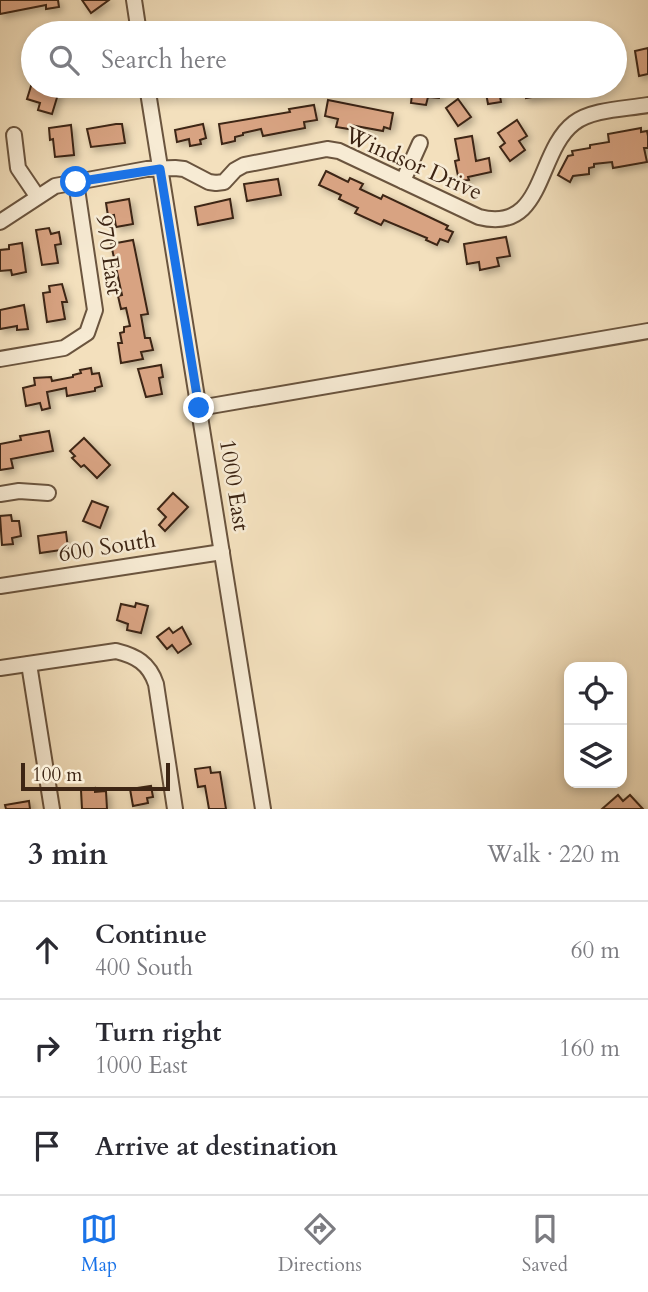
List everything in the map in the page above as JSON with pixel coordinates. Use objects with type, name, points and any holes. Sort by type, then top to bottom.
[{"type":"street","points":[[134,0],[137,21]]},
{"type":"street","name":"1000 East","points":[[149,98],[263,809]]},
{"type":"street","name":"Windsor Drive","points":[[160,169],[184,169],[209,183],[216,183],[224,182],[244,165],[327,149],[340,151],[479,217],[505,219],[519,214],[530,202],[562,135],[575,122],[595,115],[648,105]]},
{"type":"street","points":[[14,135],[18,168],[37,196]]},
{"type":"street","points":[[403,180],[420,143]]},
{"type":"street","points":[[0,222],[55,186],[160,169]]},
{"type":"street","name":"970 East","points":[[0,359],[64,348],[87,333],[95,310],[76,182]]},
{"type":"street","points":[[199,408],[648,331]]},
{"type":"street","points":[[0,494],[19,491],[48,493]]},
{"type":"street","name":"600 South","points":[[0,586],[222,552]]},
{"type":"street","points":[[0,668],[116,650],[133,655],[145,663],[156,684],[175,809]]},
{"type":"street","points":[[29,664],[52,809]]},
{"type":"building","points":[[0,0],[58,0],[59,7],[46,9],[46,5],[0,14]]},
{"type":"building","points":[[82,0],[109,0],[91,13]]},
{"type":"building","points":[[648,48],[648,74],[639,76],[635,51]]},
{"type":"building","points":[[57,98],[52,114],[38,110],[40,103],[27,99]]},
{"type":"building","points":[[412,98],[428,98],[426,105],[411,103]]},
{"type":"building","points":[[487,98],[500,98],[501,102],[488,104]]},
{"type":"building","points":[[458,99],[471,117],[458,126],[446,108]]},
{"type":"building","points":[[328,100],[393,113],[390,129],[384,127],[383,131],[350,125],[349,129],[336,127],[338,119],[325,116]]},
{"type":"building","points":[[314,105],[317,120],[304,122],[305,128],[263,136],[261,129],[243,133],[235,137],[235,141],[222,144],[219,124],[290,112],[289,109]]},
{"type":"building","points":[[517,120],[527,136],[519,141],[525,150],[510,161],[500,147],[505,143],[498,133]]},
{"type":"building","points":[[122,124],[125,143],[91,147],[87,129]]},
{"type":"building","points":[[203,124],[206,138],[200,140],[201,144],[190,146],[189,139],[177,142],[175,130]]},
{"type":"building","points":[[71,125],[74,155],[55,157],[49,128]]},
{"type":"building","points":[[641,128],[641,132],[647,131],[648,136],[648,148],[644,148],[647,162],[613,168],[612,162],[594,164],[594,167],[589,168],[589,174],[573,176],[570,182],[558,175],[568,156],[573,155],[572,151],[609,142],[608,134]]},
{"type":"building","points":[[472,136],[476,161],[489,158],[491,172],[459,181],[455,139]]},
{"type":"building","points":[[326,171],[348,182],[350,178],[363,184],[360,189],[381,199],[383,195],[448,226],[446,229],[453,232],[448,242],[440,239],[437,245],[384,220],[381,225],[355,213],[358,208],[339,199],[341,195],[319,185]]},
{"type":"building","points":[[278,179],[281,195],[247,201],[244,184]]},
{"type":"building","points":[[129,199],[133,224],[116,227],[114,215],[108,216],[106,203]]},
{"type":"building","points":[[230,199],[233,218],[198,225],[195,207]]},
{"type":"building","points":[[49,228],[51,234],[59,232],[61,244],[55,245],[58,263],[42,265],[36,230]]},
{"type":"building","points":[[506,237],[510,256],[497,258],[499,266],[480,270],[479,262],[467,264],[464,244]]},
{"type":"building","points":[[133,240],[148,314],[141,315],[145,338],[150,338],[153,350],[141,352],[143,359],[121,363],[118,343],[122,343],[120,333],[124,332],[124,327],[130,326],[126,308],[121,309],[118,296],[122,295],[111,244]]},
{"type":"building","points":[[22,243],[26,272],[12,275],[11,270],[0,271],[0,250]]},
{"type":"building","points":[[62,284],[67,302],[62,302],[65,319],[47,322],[43,293],[50,292],[49,286]]},
{"type":"building","points":[[24,305],[28,329],[17,330],[17,326],[0,329],[0,310]]},
{"type":"building","points":[[161,365],[163,377],[159,378],[162,394],[146,397],[138,369]]},
{"type":"building","points":[[91,368],[92,374],[99,373],[102,386],[95,388],[95,391],[67,396],[66,388],[47,392],[50,408],[42,410],[40,403],[26,406],[23,388],[35,385],[34,378],[51,377],[52,381],[73,377],[81,373],[80,370]]},
{"type":"building","points":[[49,431],[53,451],[11,459],[13,468],[0,470],[0,444],[21,440],[20,436]]},
{"type":"building","points":[[84,438],[110,465],[97,478],[72,458],[75,456],[70,451]]},
{"type":"building","points":[[173,493],[188,507],[165,531],[159,525],[166,517],[158,509]]},
{"type":"building","points":[[92,501],[108,507],[100,528],[83,521]]},
{"type":"building","points":[[11,515],[12,521],[19,521],[21,536],[12,538],[13,544],[2,545],[0,516]]},
{"type":"building","points":[[66,532],[68,549],[40,553],[38,536]]},
{"type":"building","points":[[136,603],[148,606],[141,633],[127,630],[128,624],[117,620],[121,604],[135,607]]},
{"type":"building","points":[[182,627],[191,644],[178,653],[172,645],[167,649],[157,637],[169,628],[173,633]]},
{"type":"building","points":[[210,767],[211,773],[220,772],[226,809],[209,809],[205,786],[198,787],[195,769]]},
{"type":"building","points":[[151,786],[153,797],[147,798],[148,803],[133,806],[130,789]]},
{"type":"building","points":[[95,788],[95,792],[106,791],[107,809],[82,809],[81,790]]},
{"type":"building","points":[[618,795],[623,801],[630,795],[643,809],[602,809]]},
{"type":"building","points":[[29,801],[30,809],[6,809],[5,805]]},
{"type":"route","points":[[76,182],[160,169],[199,408]]}]
